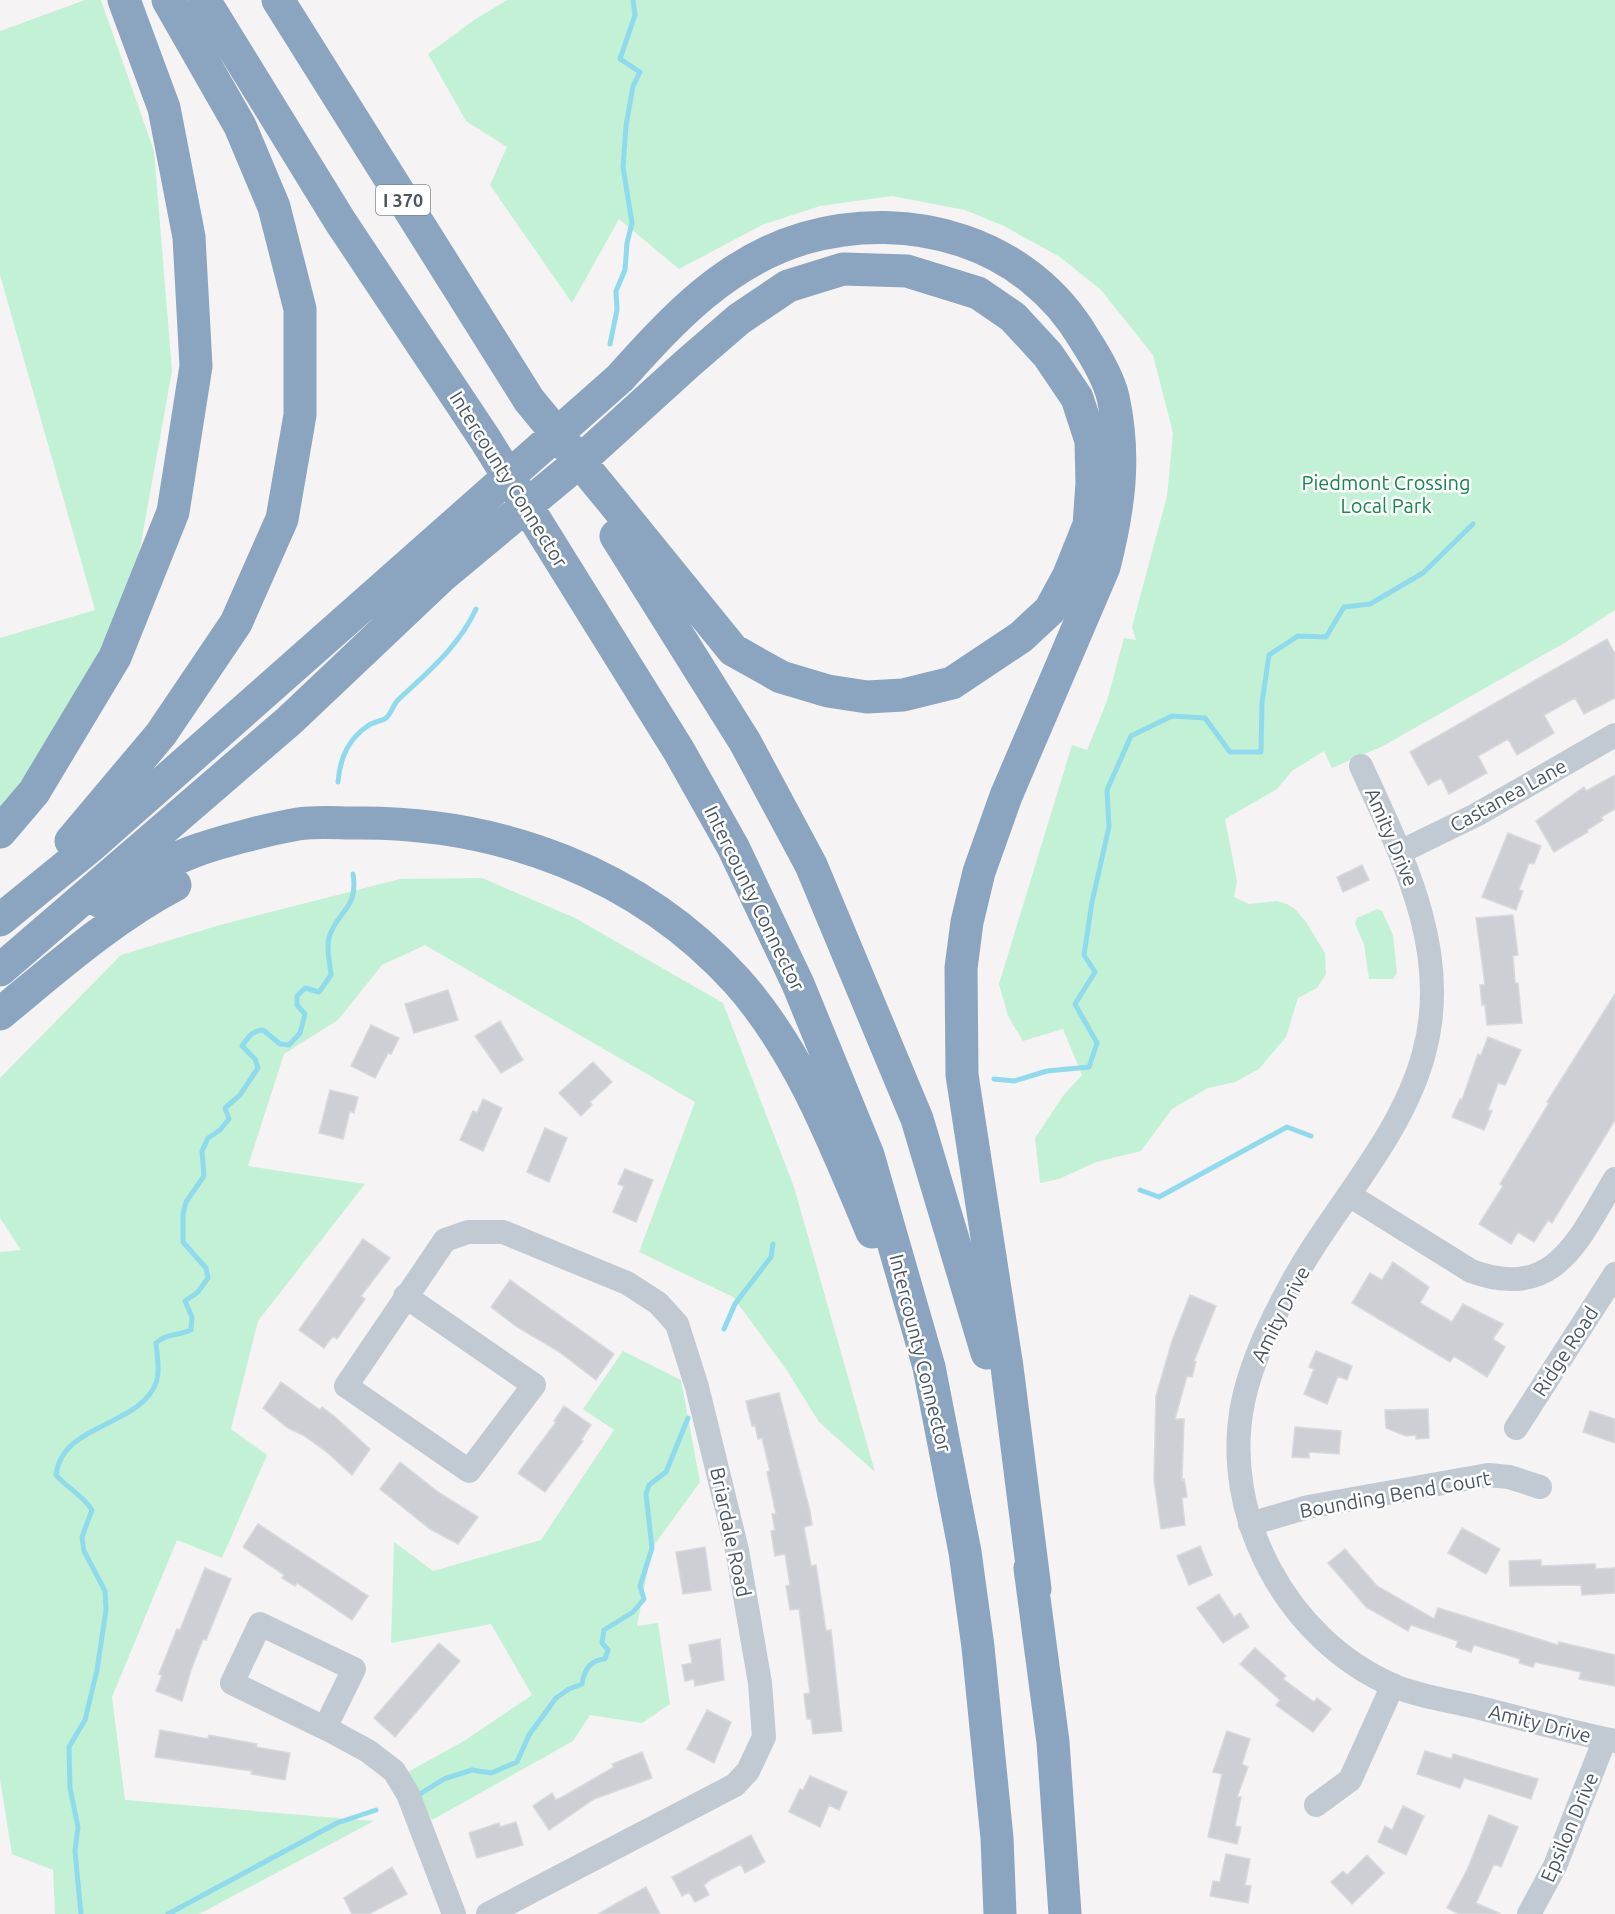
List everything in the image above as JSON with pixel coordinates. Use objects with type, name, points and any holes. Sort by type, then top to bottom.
[{"type":"highway","points":[[0,832],[34,792],[115,657],[173,512],[194,377],[189,237],[164,108],[124,0]]},
{"type":"highway","points":[[0,913],[75,837],[162,734],[236,623],[282,519],[300,415],[300,309],[274,207],[240,126],[168,0]]},
{"type":"highway","name":"Intercounty Connector","points":[[204,0],[340,221],[485,439],[679,751],[733,847],[798,984],[868,1155],[929,1367],[965,1552],[978,1647],[998,1838],[1000,1914]]},
{"type":"highway","name":"I 370","points":[[278,0],[529,400],[602,501]]},
{"type":"highway","points":[[0,920],[91,846],[477,502],[620,378],[676,316],[720,279],[760,256],[804,238],[850,228],[885,226],[959,237],[992,251],[1016,266],[1054,299],[1078,327],[1099,363],[1113,395],[1122,468],[1114,529],[1104,567],[998,818],[979,872],[967,921],[961,968],[962,1075],[1007,1367],[1035,1589],[1053,1742],[1065,1914]]},
{"type":"highway","points":[[7,964],[290,720],[442,576],[579,462],[739,319],[789,286],[843,269],[907,271],[978,293],[1013,317],[1048,356],[1077,398],[1091,441],[1092,483],[1089,525],[1069,574],[1050,610],[1021,637],[952,683],[903,695],[867,697],[828,691],[781,677],[733,650],[602,501]]},
{"type":"highway","points":[[602,501],[745,742],[811,866],[917,1119],[989,1360],[1035,1589]]},
{"type":"highway","points":[[7,964],[116,892],[192,852],[299,824],[379,823],[463,830],[553,854],[635,896],[687,933],[738,982],[794,1059],[836,1148],[929,1367]]},
{"type":"highway","points":[[0,1014],[88,942],[147,900],[222,861],[379,823]]},
{"type":"street","name":"Castanea Lane","points":[[1400,852],[1476,815],[1615,735]]},
{"type":"street","name":"Amity Drive","points":[[1361,766],[1400,852],[1425,925],[1429,956],[1430,1017],[1424,1053],[1401,1109],[1290,1286],[1254,1362],[1243,1402],[1238,1451],[1241,1491],[1250,1524],[1269,1569],[1294,1608],[1323,1640],[1357,1665],[1393,1685],[1610,1740]]},
{"type":"street","points":[[1349,1195],[1471,1272],[1492,1279],[1513,1282],[1531,1279],[1552,1268],[1579,1238],[1615,1179]]},
{"type":"street","name":"Briardale Road","points":[[405,1296],[534,1385],[469,1471],[346,1386],[405,1296],[445,1240],[468,1232],[504,1232],[627,1282],[658,1303],[677,1324],[697,1387],[737,1550],[760,1683],[764,1737],[748,1771],[735,1785],[488,1914]]},
{"type":"street","name":"Ridge Road","points":[[1516,1428],[1615,1274]]},
{"type":"street","name":"Bounding Bend Court","points":[[1250,1524],[1308,1507],[1488,1475],[1509,1477],[1540,1486]]},
{"type":"street","points":[[325,1728],[354,1669],[260,1624],[232,1683],[368,1751],[394,1771],[408,1794],[454,1914]]},
{"type":"street","points":[[1316,1805],[1350,1780],[1393,1685]]},
{"type":"street","name":"Epsilon Drive","points":[[1529,1914],[1555,1866],[1610,1740]]},
{"type":"green space","points":[[85,0],[101,0],[154,151],[172,371],[132,593],[31,775],[0,810],[0,638],[95,610],[0,275],[0,31]]},
{"type":"green space","name":"Piedmont Crossing Local Park","points":[[507,0],[1615,0],[1615,610],[1566,642],[1383,746],[1332,768],[1324,751],[1292,771],[1277,789],[1225,819],[1237,881],[1234,897],[1249,904],[1277,901],[1295,909],[1325,953],[1326,974],[1317,988],[1298,998],[1286,1037],[1259,1069],[1235,1082],[1208,1088],[1172,1109],[1141,1151],[1096,1162],[1059,1179],[1040,1183],[1035,1138],[1063,1096],[1082,1075],[1063,1029],[1023,1041],[1008,1016],[999,984],[1072,745],[1087,750],[1107,701],[1124,638],[1136,640],[1132,627],[1167,496],[1173,433],[1153,355],[1101,290],[1060,257],[1004,226],[965,210],[892,196],[820,206],[762,225],[679,269],[619,219],[572,303],[490,185],[507,147],[466,121],[428,54],[474,20]]},
{"type":"green space","points":[[482,878],[575,918],[723,1003],[794,1187],[875,1472],[819,1422],[786,1369],[733,1297],[639,1252],[695,1102],[425,945],[382,965],[338,1020],[284,1054],[248,1166],[365,1184],[258,1321],[231,1429],[267,1455],[222,1558],[177,1540],[112,1697],[125,1800],[374,1821],[199,1914],[55,1914],[53,1870],[12,1854],[0,1779],[0,1252],[21,1250],[0,1218],[0,1078],[121,955],[220,925],[400,879]]},
{"type":"green space","points":[[1377,909],[1382,911],[1393,935],[1397,973],[1393,979],[1369,979],[1364,944],[1355,924],[1357,918]]},
{"type":"green space","points":[[623,1351],[681,1380],[700,1482],[652,1548],[637,1626],[658,1623],[670,1704],[642,1723],[590,1715],[573,1741],[432,1820],[406,1773],[464,1741],[532,1695],[491,1624],[391,1643],[394,1542],[433,1571],[541,1540],[614,1430],[583,1409]]},
{"type":"building","points":[[1607,639],[1615,654],[1615,698],[1584,714],[1575,698],[1544,715],[1554,733],[1517,755],[1508,739],[1478,756],[1487,773],[1449,794],[1441,778],[1428,785],[1410,752]]},
{"type":"building","points":[[1615,775],[1615,809],[1601,817],[1603,820],[1587,830],[1588,832],[1554,852],[1536,821],[1584,787],[1586,791]]},
{"type":"building","points":[[1508,833],[1541,846],[1534,864],[1529,863],[1519,890],[1523,891],[1516,910],[1482,897]]},
{"type":"building","points":[[1362,865],[1369,880],[1343,892],[1337,877]]},
{"type":"building","points":[[1513,915],[1518,955],[1513,956],[1515,983],[1518,983],[1522,1023],[1487,1025],[1485,1005],[1482,1005],[1480,985],[1485,985],[1476,918]]},
{"type":"building","points":[[448,990],[458,1020],[414,1033],[405,1004]]},
{"type":"building","points":[[1615,994],[1615,1120],[1552,1223],[1548,1220],[1534,1242],[1518,1232],[1511,1244],[1479,1224],[1503,1186],[1500,1184],[1549,1103],[1547,1102]]},
{"type":"building","points":[[500,1021],[523,1060],[501,1073],[475,1036]]},
{"type":"building","points":[[371,1025],[399,1038],[375,1078],[351,1066]]},
{"type":"building","points":[[1488,1037],[1521,1050],[1505,1085],[1498,1083],[1488,1110],[1492,1111],[1484,1130],[1452,1117],[1460,1099],[1462,1100],[1478,1054],[1481,1055]]},
{"type":"building","points":[[593,1062],[612,1082],[590,1102],[592,1105],[581,1116],[559,1093]]},
{"type":"building","points":[[330,1090],[358,1097],[354,1113],[350,1111],[343,1139],[319,1133]]},
{"type":"building","points":[[483,1099],[502,1108],[483,1151],[460,1140],[473,1111],[477,1113]]},
{"type":"building","points":[[545,1128],[567,1138],[549,1182],[527,1172]]},
{"type":"building","points":[[625,1169],[653,1180],[636,1222],[613,1212],[624,1186],[618,1184]]},
{"type":"building","points":[[363,1239],[390,1258],[361,1296],[365,1299],[337,1339],[333,1336],[324,1348],[299,1330]]},
{"type":"building","points":[[1393,1262],[1429,1287],[1420,1303],[1452,1322],[1463,1304],[1503,1324],[1493,1339],[1505,1347],[1487,1377],[1454,1356],[1450,1362],[1352,1303],[1370,1273],[1382,1280]]},
{"type":"building","points":[[510,1280],[614,1354],[596,1380],[558,1351],[517,1327],[491,1307]]},
{"type":"building","points":[[1190,1295],[1216,1306],[1194,1361],[1196,1362],[1192,1377],[1187,1376],[1175,1419],[1184,1419],[1182,1480],[1184,1479],[1187,1497],[1182,1498],[1185,1525],[1161,1529],[1154,1480],[1156,1396],[1172,1341]]},
{"type":"building","points":[[1316,1351],[1352,1366],[1347,1380],[1338,1376],[1327,1404],[1304,1394],[1314,1369],[1309,1367]]},
{"type":"building","points":[[281,1382],[320,1410],[322,1407],[334,1416],[370,1449],[352,1475],[328,1453],[303,1435],[288,1428],[263,1408]]},
{"type":"building","points":[[779,1393],[810,1511],[812,1525],[804,1527],[811,1566],[816,1565],[826,1631],[831,1630],[842,1731],[813,1734],[811,1719],[807,1719],[804,1694],[810,1693],[799,1609],[790,1610],[786,1586],[790,1585],[785,1554],[775,1556],[771,1531],[775,1530],[772,1514],[776,1514],[767,1472],[770,1471],[762,1438],[758,1439],[755,1425],[752,1426],[746,1401]]},
{"type":"building","points":[[564,1406],[591,1425],[581,1440],[583,1441],[545,1492],[518,1473],[556,1422],[554,1421]]},
{"type":"building","points":[[1428,1409],[1429,1438],[1416,1439],[1416,1435],[1406,1436],[1386,1428],[1385,1410]]},
{"type":"building","points":[[1590,1411],[1615,1419],[1615,1443],[1583,1432]]},
{"type":"building","points":[[1295,1427],[1341,1431],[1339,1454],[1309,1452],[1309,1458],[1292,1457]]},
{"type":"building","points":[[400,1462],[438,1492],[478,1517],[458,1544],[430,1529],[380,1489]]},
{"type":"building","points":[[258,1524],[368,1596],[352,1620],[297,1583],[295,1586],[282,1578],[284,1575],[243,1547]]},
{"type":"building","points":[[1462,1528],[1500,1549],[1486,1574],[1448,1553]]},
{"type":"building","points":[[1200,1546],[1212,1575],[1189,1585],[1177,1556]]},
{"type":"building","points":[[705,1547],[711,1590],[683,1594],[676,1552]]},
{"type":"building","points":[[1345,1549],[1377,1586],[1434,1619],[1438,1608],[1558,1645],[1559,1642],[1615,1655],[1615,1686],[1579,1679],[1581,1672],[1535,1662],[1533,1667],[1519,1663],[1520,1659],[1474,1645],[1471,1652],[1456,1647],[1458,1641],[1411,1625],[1408,1631],[1366,1607],[1328,1563]]},
{"type":"building","points":[[1541,1560],[1541,1566],[1595,1564],[1596,1569],[1615,1568],[1615,1593],[1582,1595],[1581,1585],[1510,1586],[1509,1561]]},
{"type":"building","points":[[205,1568],[231,1579],[206,1640],[203,1639],[182,1701],[156,1691],[162,1675],[159,1674]]},
{"type":"building","points":[[1219,1594],[1234,1617],[1240,1613],[1249,1627],[1223,1643],[1197,1608]]},
{"type":"building","points":[[720,1639],[724,1680],[695,1686],[694,1679],[685,1681],[682,1665],[692,1663],[689,1645]]},
{"type":"building","points":[[439,1643],[460,1661],[395,1737],[374,1718]]},
{"type":"building","points":[[1255,1648],[1286,1676],[1283,1679],[1314,1702],[1317,1698],[1331,1709],[1313,1732],[1276,1705],[1280,1700],[1240,1664]]},
{"type":"building","points":[[707,1710],[731,1722],[714,1763],[687,1749]]},
{"type":"building","points":[[160,1730],[208,1739],[209,1735],[290,1753],[285,1780],[251,1774],[252,1771],[155,1757]]},
{"type":"building","points":[[1227,1731],[1250,1739],[1242,1764],[1248,1767],[1237,1797],[1241,1797],[1235,1826],[1241,1827],[1237,1844],[1208,1837],[1222,1774],[1213,1772]]},
{"type":"building","points":[[1425,1751],[1452,1759],[1453,1754],[1538,1779],[1531,1799],[1464,1778],[1460,1788],[1417,1774]]},
{"type":"building","points":[[642,1752],[652,1778],[594,1799],[549,1830],[533,1806],[552,1793],[556,1800],[614,1767],[612,1764]]},
{"type":"building","points":[[810,1776],[847,1792],[839,1810],[829,1805],[820,1827],[789,1812],[800,1789],[803,1790]]},
{"type":"building","points":[[1403,1806],[1424,1816],[1406,1855],[1378,1842],[1385,1826],[1392,1830]]},
{"type":"building","points":[[1489,1815],[1518,1827],[1501,1867],[1494,1864],[1476,1903],[1501,1914],[1459,1914],[1447,1908],[1468,1868]]},
{"type":"building","points":[[516,1822],[523,1845],[477,1858],[469,1833],[499,1823],[500,1827]]},
{"type":"building","points":[[751,1835],[765,1862],[745,1873],[741,1864],[710,1880],[704,1885],[709,1895],[695,1902],[689,1892],[682,1896],[672,1877]]},
{"type":"building","points":[[1226,1854],[1250,1859],[1245,1885],[1251,1886],[1248,1903],[1210,1896],[1213,1881],[1220,1882]]},
{"type":"building","points":[[1367,1855],[1384,1873],[1352,1904],[1331,1882],[1343,1871],[1347,1875]]},
{"type":"building","points":[[392,1867],[407,1894],[369,1914],[352,1914],[344,1898]]},
{"type":"building","points":[[646,1887],[660,1914],[598,1914],[619,1902]]},
{"type":"waterway","points":[[610,344],[617,310],[616,291],[625,270],[627,243],[632,223],[623,167],[626,126],[633,86],[640,72],[620,59],[635,15],[633,0]]},
{"type":"waterway","points":[[994,1079],[1014,1081],[1047,1071],[1089,1067],[1097,1043],[1075,1004],[1095,972],[1084,955],[1092,902],[1109,827],[1107,790],[1131,736],[1172,716],[1205,718],[1230,752],[1261,752],[1262,703],[1269,655],[1298,636],[1326,637],[1344,607],[1370,604],[1423,573],[1473,524]]},
{"type":"waterway","points":[[338,782],[343,757],[350,743],[369,725],[388,716],[397,701],[452,646],[476,609]]},
{"type":"waterway","points":[[81,1914],[75,1851],[78,1827],[70,1788],[69,1747],[85,1720],[97,1670],[106,1610],[105,1591],[84,1551],[82,1537],[92,1510],[56,1475],[61,1458],[72,1444],[136,1407],[149,1395],[158,1375],[156,1343],[164,1338],[191,1330],[192,1317],[185,1301],[198,1292],[208,1278],[206,1268],[183,1242],[183,1214],[186,1202],[204,1176],[202,1151],[208,1138],[220,1130],[229,1119],[225,1108],[240,1095],[258,1068],[255,1059],[242,1046],[248,1037],[263,1030],[280,1044],[289,1045],[300,1033],[305,1014],[297,1005],[297,996],[305,988],[319,992],[331,975],[328,942],[332,929],[353,895],[353,874]]},
{"type":"waterway","points":[[1140,1190],[1159,1197],[1287,1127],[1311,1136]]},
{"type":"waterway","points":[[724,1329],[735,1304],[771,1257],[773,1244]]},
{"type":"waterway","points":[[420,1794],[444,1779],[472,1770],[491,1773],[517,1762],[529,1735],[556,1698],[582,1684],[584,1674],[589,1667],[595,1661],[605,1659],[608,1650],[602,1643],[604,1630],[633,1612],[644,1599],[640,1586],[652,1548],[646,1494],[649,1485],[666,1472],[688,1418]]},
{"type":"waterway","points":[[168,1914],[337,1823],[376,1810]]}]
